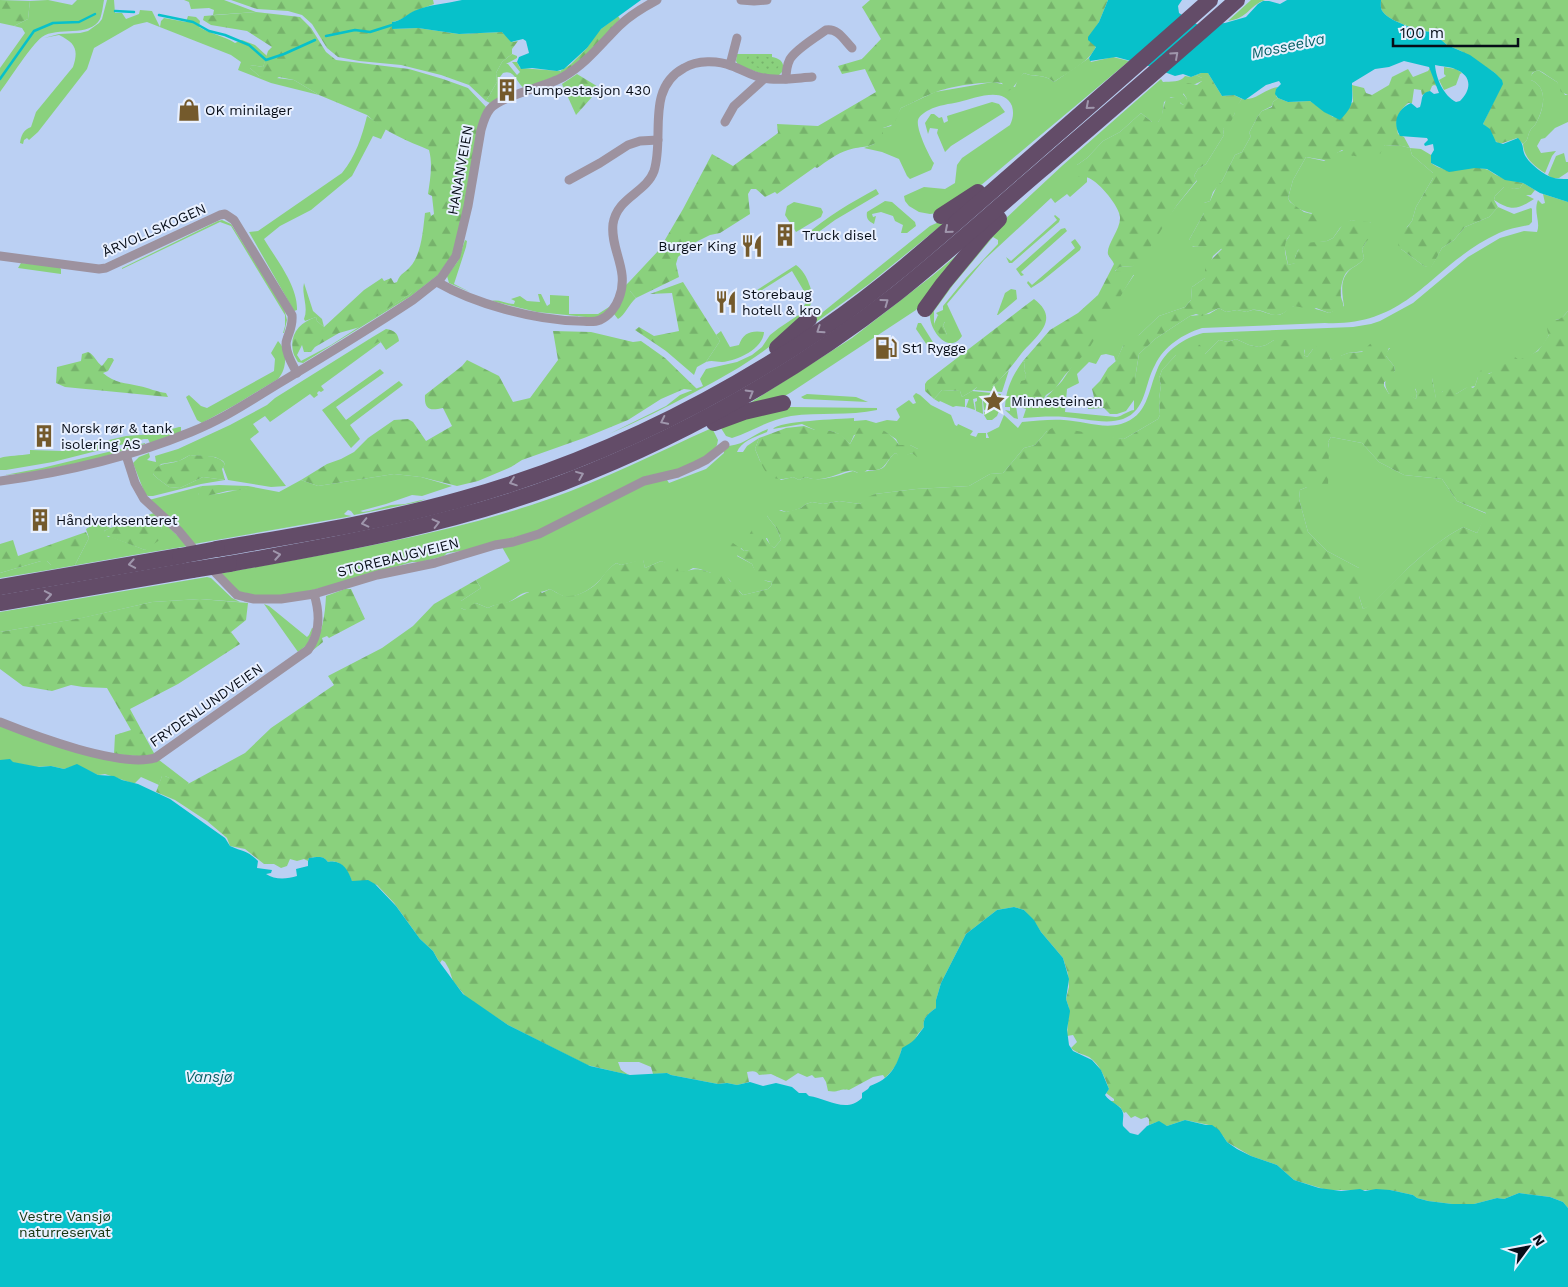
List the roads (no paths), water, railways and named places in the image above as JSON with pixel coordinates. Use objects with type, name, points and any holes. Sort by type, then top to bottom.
[{"type":"highway","points":[[0,587],[345,527],[463,499],[554,468],[621,441],[707,399],[802,342],[865,298],[941,236],[1210,0]]},
{"type":"highway","points":[[0,603],[361,540],[449,520],[563,482],[661,440],[763,385],[835,339],[919,275],[1138,88],[1233,3]]},
{"type":"highway","points":[[925,309],[985,233],[1034,185],[1043,168]]},
{"type":"highway","points":[[941,216],[994,181],[1011,175]]},
{"type":"highway","points":[[707,399],[714,388],[771,352],[809,319]]},
{"type":"highway","points":[[661,440],[676,440],[728,417],[783,403]]},
{"type":"street","name":"HANANVEIEN","points":[[436,282],[453,262],[460,244],[481,130],[483,121],[490,109],[500,101],[545,86],[575,70],[626,19],[657,0]]},
{"type":"street","points":[[741,0],[767,0]]},
{"type":"street","points":[[786,79],[790,60],[795,53],[826,30],[832,29],[837,32],[852,48]]},
{"type":"street","points":[[730,65],[737,38]]},
{"type":"street","points":[[0,482],[47,475],[126,455],[193,432],[236,410],[378,323],[436,282],[477,300],[519,312],[570,321],[594,322],[601,320],[613,309],[622,288],[621,265],[613,234],[614,218],[624,202],[646,183],[653,173],[657,159],[658,114],[666,83],[682,69],[692,64],[709,62],[730,65],[754,76],[765,78],[812,77]]},
{"type":"street","points":[[725,122],[731,110],[739,101],[765,78]]},
{"type":"street","points":[[569,180],[628,145],[640,141],[658,140]]},
{"type":"street","name":"ÅRVOLLSKOGEN","points":[[0,256],[106,268],[225,214],[230,216],[241,230],[292,316],[291,329],[286,345],[297,373]]},
{"type":"street","name":"STOREBAUGVEIEN","points":[[126,455],[135,483],[144,499],[179,532],[220,580],[238,595],[254,599],[268,599],[314,594],[377,575],[435,563],[539,534],[644,481],[678,473],[696,466],[725,445]]},
{"type":"street","name":"FRYDENLUNDVEIEN","points":[[0,722],[44,739],[114,757],[146,761],[155,758],[308,650],[314,641],[317,630],[317,604],[314,594]]},
{"type":"water","points":[[462,0],[641,0],[601,29],[587,48],[564,69],[557,71],[532,68],[521,69],[517,62],[519,57],[529,53],[526,41],[523,39],[511,42],[502,32],[459,34],[418,28],[392,29],[392,22],[414,11],[432,5]]},
{"type":"water","name":"Mosseelva","points":[[1108,0],[1182,0],[1178,6],[1179,13],[1198,25],[1225,23],[1246,17],[1263,1],[1280,4],[1287,0],[1381,0],[1381,9],[1392,19],[1432,32],[1447,45],[1470,55],[1502,80],[1503,84],[1483,124],[1490,129],[1496,142],[1503,144],[1518,138],[1524,153],[1532,164],[1553,178],[1568,179],[1568,202],[1540,193],[1523,183],[1505,180],[1487,169],[1475,168],[1449,172],[1431,163],[1431,155],[1434,150],[1433,144],[1425,146],[1427,138],[1400,136],[1396,121],[1402,109],[1411,103],[1417,108],[1420,107],[1423,95],[1427,92],[1439,93],[1429,67],[1404,61],[1389,67],[1375,69],[1352,83],[1350,106],[1340,120],[1324,112],[1310,101],[1288,102],[1278,98],[1275,94],[1276,89],[1281,84],[1279,81],[1266,85],[1245,100],[1234,95],[1222,96],[1208,73],[1201,73],[1191,77],[1183,74],[1175,76],[1146,65],[1116,57],[1090,61],[1089,58],[1096,47],[1088,40],[1088,37],[1099,22]],"holes":[[[1435,65],[1450,67],[1465,75],[1468,88],[1460,101],[1456,102],[1444,91],[1437,76]]]},
{"type":"water","name":"Vansjø","points":[[10,759],[13,762],[39,767],[51,766],[64,769],[77,764],[98,775],[114,776],[138,784],[170,799],[225,838],[230,846],[254,857],[258,861],[257,868],[272,870],[271,873],[266,874],[273,877],[297,876],[296,869],[308,866],[309,858],[322,857],[328,862],[341,864],[349,873],[352,881],[368,880],[375,884],[396,906],[420,939],[433,951],[463,994],[508,1025],[590,1066],[630,1075],[667,1073],[718,1084],[737,1085],[750,1082],[763,1086],[776,1083],[792,1087],[799,1093],[806,1093],[809,1096],[836,1104],[849,1105],[856,1103],[862,1098],[862,1093],[870,1086],[888,1076],[898,1061],[902,1048],[910,1043],[924,1027],[925,1018],[936,1008],[936,1000],[941,983],[966,934],[997,910],[1014,907],[1024,910],[1063,958],[1069,979],[1066,999],[1070,1011],[1067,1030],[1069,1045],[1073,1051],[1092,1060],[1101,1070],[1109,1089],[1105,1095],[1122,1110],[1123,1126],[1130,1133],[1138,1135],[1147,1126],[1159,1121],[1167,1126],[1185,1120],[1212,1125],[1219,1130],[1227,1142],[1237,1149],[1277,1165],[1294,1180],[1319,1188],[1341,1191],[1360,1189],[1365,1191],[1376,1189],[1390,1190],[1413,1195],[1428,1201],[1452,1204],[1474,1204],[1497,1198],[1504,1199],[1519,1193],[1550,1197],[1563,1202],[1568,1208],[1568,1287],[0,1287],[0,760]]},
{"type":"waterway","points":[[115,11],[134,12]]},
{"type":"waterway","points":[[0,79],[34,31],[53,23],[79,22],[95,14]]},
{"type":"waterway","points":[[159,15],[193,22],[209,31],[225,35],[249,45],[266,60],[315,40]]},
{"type":"waterway","points":[[326,36],[355,30],[370,32],[392,25]]},
{"type":"place","name":"Pumpestasjon 430","points":[[507,90]]},
{"type":"place","name":"OK minilager","points":[[189,110]]},
{"type":"place","name":"Truck disel","points":[[785,235]]},
{"type":"place","name":"Burger King","points":[[752,246]]},
{"type":"place","name":"Storebaug hotell & kro","points":[[726,302]]},
{"type":"place","name":"St1 Rygge","points":[[886,348]]},
{"type":"place","name":"Minnesteinen","points":[[994,401]]},
{"type":"place","name":"Norsk rør & tank isolering AS","points":[[44,436]]},
{"type":"place","name":"Håndverksenteret","points":[[40,520]]},
{"type":"park label","name":"Vestre Vansjø naturreservat","points":[[65,1224]]}]
